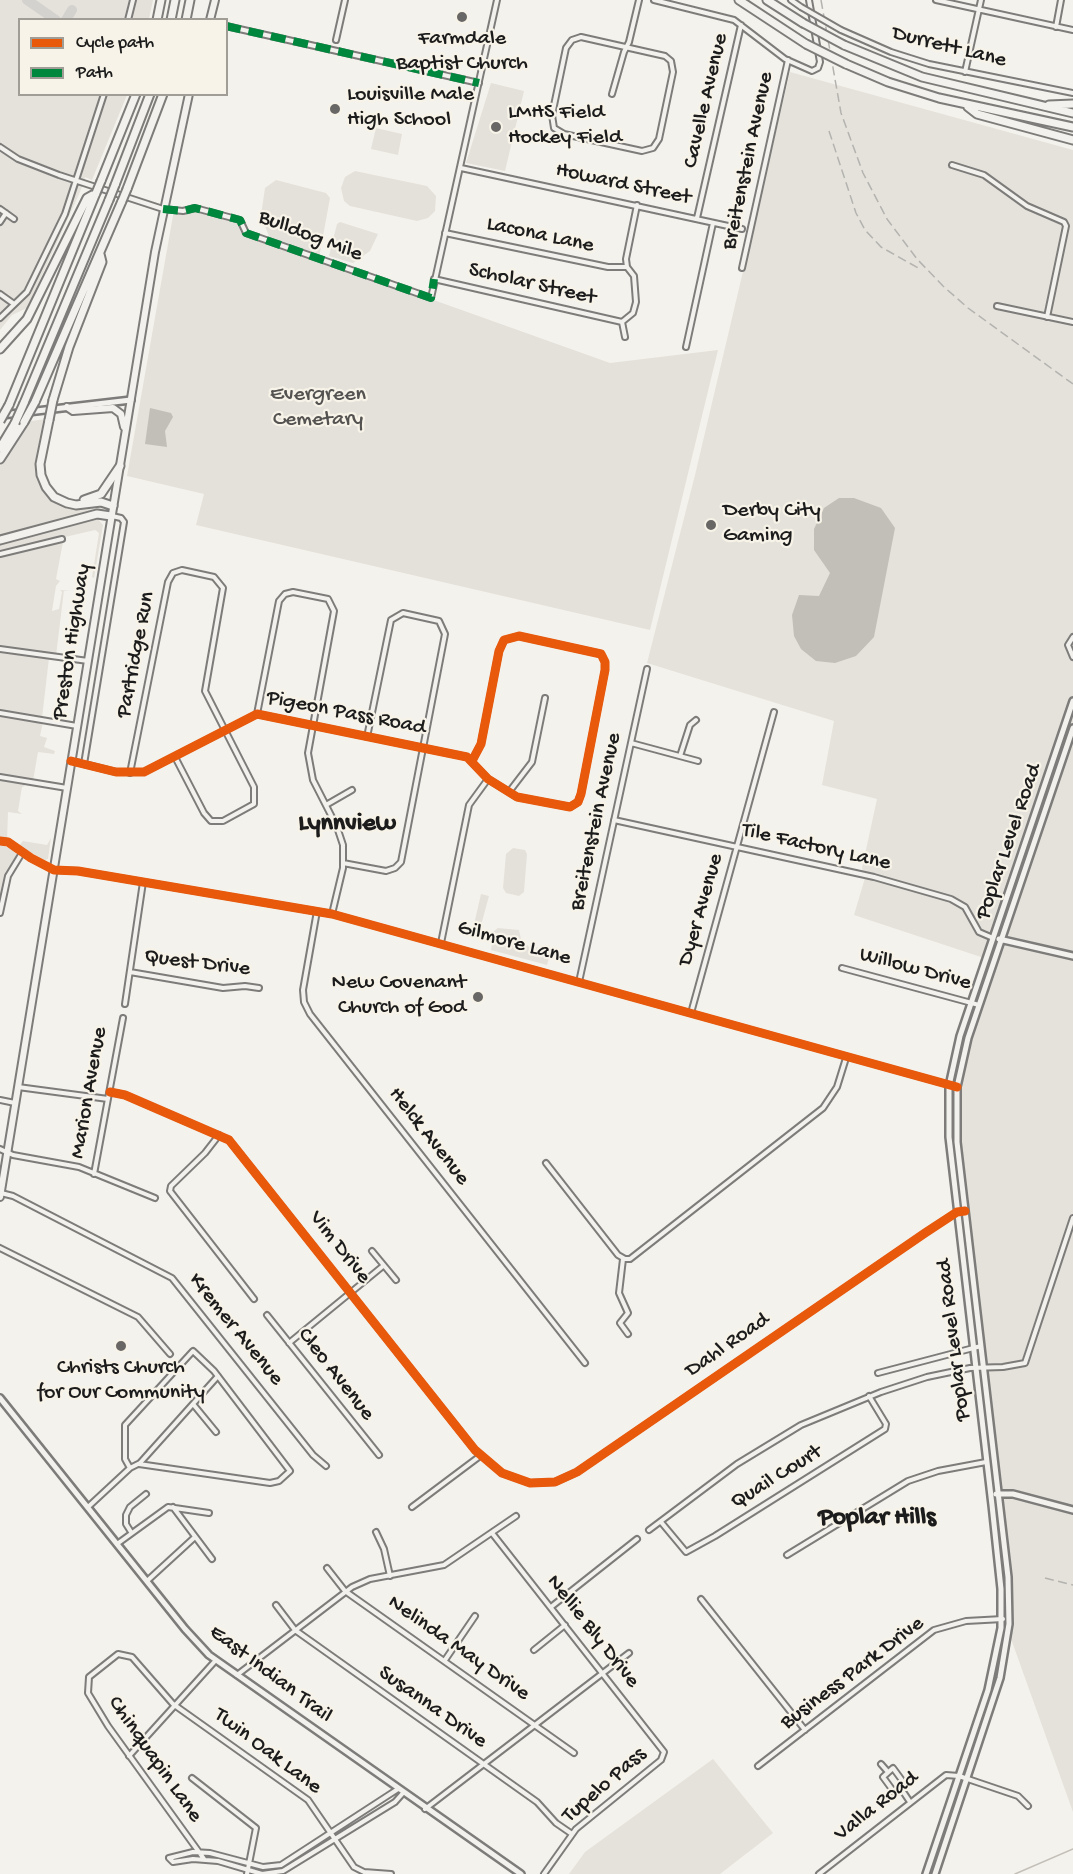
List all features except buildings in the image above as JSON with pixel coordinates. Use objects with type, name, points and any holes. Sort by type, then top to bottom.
[{"type":"highway","points":[[157,18],[161,0]]},
{"type":"highway","points":[[171,18],[175,0]]},
{"type":"highway","points":[[186,18],[190,0]]},
{"type":"highway","points":[[739,0],[806,44],[846,64],[907,89],[966,105],[1073,127]]},
{"type":"highway","points":[[767,0],[844,45],[922,77],[1073,112]]},
{"type":"highway","points":[[0,421],[9,405],[135,96]]},
{"type":"highway","points":[[0,448],[24,403],[109,200],[149,96]]},
{"type":"highway","points":[[0,459],[35,402],[100,254],[163,96]]},
{"type":"highway","points":[[1047,105],[1073,104]]},
{"type":"highway","points":[[966,105],[977,114],[1073,140]]},
{"type":"highway","points":[[0,349],[27,319],[87,198],[96,193]]},
{"type":"highway","points":[[100,254],[102,262],[69,347],[53,400],[40,468],[43,481],[54,497],[76,505],[101,502],[113,506]]},
{"type":"highway","points":[[49,490],[72,501],[92,498],[106,488],[120,466]]},
{"type":"highway","points":[[0,540],[97,514],[111,516]]},
{"type":"main road","points":[[210,18],[215,0]]},
{"type":"main road","name":"Preston Highway","points":[[0,1195],[163,209],[189,96]]},
{"type":"main road","points":[[0,416],[131,400]]},
{"type":"main road","points":[[67,407],[73,411],[116,409],[123,418],[125,433]]},
{"type":"main road","name":"Poplar Level Road","points":[[926,1874],[992,1677],[1001,1619],[1001,1589],[991,1494],[949,1137],[949,1086],[957,1047],[971,1003],[1073,701]]},
{"type":"main road","name":"Poplar Level Road","points":[[934,1874],[1000,1680],[1009,1620],[999,1493],[956,1122],[957,1087],[963,1052],[1073,728]]},
{"type":"main road","points":[[994,938],[1073,956]]},
{"type":"main road","name":"East Indian Trail","points":[[0,1398],[193,1638],[216,1660],[425,1809],[521,1874]]},
{"type":"main road","points":[[991,1494],[1013,1494],[1073,1510]]},
{"type":"main road","points":[[992,1677],[1000,1680]]},
{"type":"street","points":[[128,18],[133,0]]},
{"type":"street","points":[[336,40],[345,0]]},
{"type":"street","points":[[434,279],[461,168],[497,0]]},
{"type":"street","points":[[612,94],[639,0]]},
{"type":"street","points":[[654,0],[734,20],[788,60],[809,71],[818,68],[820,62],[809,0]]},
{"type":"street","name":"Durrett Lane","points":[[790,0],[841,30],[910,59],[1073,93]]},
{"type":"street","points":[[936,0],[1073,30]]},
{"type":"street","points":[[965,72],[981,0]]},
{"type":"street","points":[[1056,27],[1061,0]]},
{"type":"street","name":"Cavelle Avenue","points":[[697,218],[741,25]]},
{"type":"street","points":[[228,26],[479,83]]},
{"type":"street","points":[[581,38],[626,47],[665,56],[673,65],[655,147],[642,151],[557,131],[551,123],[552,115],[569,43],[581,38]]},
{"type":"street","name":"Breitenstein Avenue","points":[[742,268],[788,60]]},
{"type":"street","points":[[0,318],[27,292],[65,214],[103,96]]},
{"type":"street","points":[[0,147],[18,159],[163,209]]},
{"type":"street","points":[[952,165],[984,175],[1027,206],[1064,222],[1066,226],[1047,317]]},
{"type":"street","name":"Howard Street","points":[[461,168],[742,229]]},
{"type":"street","points":[[625,338],[622,321],[633,313],[636,302],[634,276],[627,267],[627,247],[637,205]]},
{"type":"street","name":"Bulldog Mile","points":[[163,209],[183,211],[195,208],[240,220],[246,233],[431,298],[434,279]]},
{"type":"street","points":[[0,209],[14,219]]},
{"type":"street","points":[[0,222],[6,213]]},
{"type":"street","points":[[686,348],[713,222]]},
{"type":"street","name":"Lacona Lane","points":[[445,233],[608,267],[627,267]]},
{"type":"street","name":"Scholar Street","points":[[434,279],[622,321]]},
{"type":"street","points":[[0,294],[14,304]]},
{"type":"street","points":[[997,306],[1073,322]]},
{"type":"street","points":[[84,764],[124,522],[121,518],[111,516]]},
{"type":"street","points":[[0,554],[62,539]]},
{"type":"street","name":"Partridge Run","points":[[130,773],[168,579],[178,571],[200,573],[217,578],[223,588],[205,687],[209,701],[224,731]]},
{"type":"street","points":[[257,714],[279,600],[289,592],[328,599],[334,610],[308,753],[309,767],[342,840],[343,863],[332,914]]},
{"type":"street","points":[[343,863],[386,871],[399,864],[445,634],[439,621],[401,613],[390,622],[367,737]]},
{"type":"street","points":[[508,637],[525,637],[595,651],[605,662],[581,794],[575,805],[567,808],[525,800],[488,779],[472,761],[481,744],[501,644],[508,637]]},
{"type":"street","points":[[1073,637],[1068,645],[1073,657]]},
{"type":"street","points":[[0,649],[88,661]]},
{"type":"street","name":"Breitenstein Avenue","points":[[579,982],[647,669]]},
{"type":"street","points":[[509,792],[532,762],[545,698]]},
{"type":"street","name":"Dyer Avenue","points":[[691,1013],[774,712]]},
{"type":"street","points":[[0,713],[77,726]]},
{"type":"street","name":"Pigeon Pass Road","points":[[71,761],[130,773],[144,772],[257,714],[467,757],[472,761]]},
{"type":"street","points":[[680,756],[690,725],[696,720]]},
{"type":"street","points":[[175,757],[209,819],[223,822],[250,807],[256,798],[254,787],[224,731]]},
{"type":"street","points":[[631,743],[698,760]]},
{"type":"street","points":[[0,777],[67,788]]},
{"type":"street","points":[[441,943],[469,805],[488,779]]},
{"type":"street","points":[[326,805],[352,790]]},
{"type":"street","name":"Tile Factory Lane","points":[[614,820],[874,877],[951,899],[965,907],[979,932],[994,938]]},
{"type":"street","points":[[0,841],[8,842],[54,870]]},
{"type":"street","points":[[0,913],[8,876],[22,852]]},
{"type":"street","name":"Gilmore Lane","points":[[54,870],[143,882],[332,914],[957,1087]]},
{"type":"street","points":[[125,1005],[143,882]]},
{"type":"street","name":"Helck Avenue","points":[[317,911],[303,990],[307,1010],[585,1363]]},
{"type":"street","name":"Willow Drive","points":[[842,968],[979,1005]]},
{"type":"street","name":"Quest Drive","points":[[130,972],[223,988],[240,986],[259,988]]},
{"type":"street","name":"Marion Avenue","points":[[94,1174],[123,1018]]},
{"type":"street","points":[[623,1258],[630,1258],[643,1250],[819,1112],[837,1087],[846,1058]]},
{"type":"street","points":[[18,1087],[108,1100]]},
{"type":"street","name":"Vim Drive","points":[[110,1092],[219,1134],[233,1145],[480,1456],[504,1475]]},
{"type":"street","points":[[0,1100],[15,1102]]},
{"type":"street","points":[[219,1134],[205,1153],[171,1186],[170,1193],[254,1299]]},
{"type":"street","points":[[0,1149],[72,1165],[154,1198]]},
{"type":"street","points":[[546,1163],[623,1258],[618,1289],[628,1313],[620,1323],[628,1334]]},
{"type":"street","name":"Kremer Avenue","points":[[0,1195],[13,1196],[172,1278],[313,1455],[326,1466]]},
{"type":"street","name":"Dahl Road","points":[[504,1475],[521,1482],[538,1484],[555,1482],[570,1476],[957,1212],[965,1211]]},
{"type":"street","points":[[650,1530],[718,1478],[782,1435],[869,1396],[936,1375],[975,1368],[1018,1365],[1027,1360],[1073,1218]]},
{"type":"street","points":[[0,1248],[138,1318],[170,1354]]},
{"type":"street","points":[[372,1251],[396,1280]]},
{"type":"street","points":[[289,1342],[384,1266]]},
{"type":"street","name":"Cleo Avenue","points":[[267,1315],[379,1455]]},
{"type":"street","points":[[878,1373],[981,1346]]},
{"type":"street","points":[[130,1468],[125,1459],[125,1425],[190,1352],[199,1353],[290,1471],[275,1483],[139,1464]]},
{"type":"street","points":[[88,1507],[130,1468],[139,1464],[218,1376]]},
{"type":"street","name":"Quail Court","points":[[661,1522],[686,1552],[715,1536],[885,1429],[886,1424],[869,1396]]},
{"type":"street","points":[[193,1404],[216,1432]]},
{"type":"street","points":[[412,1507],[480,1456]]},
{"type":"street","points":[[787,1555],[908,1481],[938,1471],[987,1462]]},
{"type":"street","points":[[131,1532],[126,1524],[126,1515],[130,1507],[146,1494]]},
{"type":"street","points":[[172,1507],[212,1559]]},
{"type":"street","points":[[117,1544],[164,1509],[172,1507],[209,1513]]},
{"type":"street","points":[[237,1675],[361,1582],[444,1565],[516,1516]]},
{"type":"street","points":[[376,1532],[384,1550],[390,1576]]},
{"type":"street","name":"Nellie Bly Drive","points":[[492,1533],[664,1752]]},
{"type":"street","points":[[147,1581],[195,1537]]},
{"type":"street","points":[[551,1607],[637,1539]]},
{"type":"street","name":"Nelinda May Drive","points":[[327,1568],[346,1592],[574,1753]]},
{"type":"street","points":[[701,1599],[805,1730]]},
{"type":"street","name":"Susanna Drive","points":[[276,1605],[295,1630],[537,1802],[556,1823],[572,1834]]},
{"type":"street","points":[[445,1660],[476,1616]]},
{"type":"street","name":"Business Park Drive","points":[[758,1766],[934,1630],[966,1621],[1009,1620]]},
{"type":"street","points":[[534,1650],[565,1625]]},
{"type":"street","points":[[425,1809],[629,1653]]},
{"type":"street","name":"Twin Oak Lane","points":[[118,1654],[132,1657],[176,1705],[297,1791],[315,1808],[351,1864],[367,1873],[391,1874]]},
{"type":"street","name":"Chinquapin Lane","points":[[118,1654],[89,1677],[87,1690],[129,1756],[204,1859]]},
{"type":"street","points":[[129,1756],[216,1660]]},
{"type":"street","name":"Tupelo Pass","points":[[544,1874],[572,1834],[661,1760],[664,1752]]},
{"type":"street","points":[[881,1764],[888,1772]]},
{"type":"street","points":[[893,1768],[904,1783],[894,1792],[883,1777],[888,1772],[893,1768]]},
{"type":"street","points":[[959,1776],[1018,1796],[1028,1806]]},
{"type":"street","name":"Valla Road","points":[[819,1874],[943,1777],[959,1776]]},
{"type":"street","points":[[192,1778],[256,1828],[256,1838],[247,1872]]},
{"type":"street","points":[[900,1787],[910,1802]]},
{"type":"street","points":[[400,1791],[394,1802],[283,1871],[262,1874],[247,1872],[225,1862],[204,1859],[173,1862],[169,1858],[177,1854],[200,1852],[219,1854],[262,1867],[281,1864],[400,1791]]},
{"type":"shaded area","points":[[0,0],[142,0],[137,18],[18,18],[18,96],[114,96],[80,192],[27,308],[12,315],[0,330]]},
{"type":"shaded area","points":[[790,72],[1073,150],[1073,1812],[1005,1622],[1005,1588],[995,1492],[983,1397],[975,1368],[948,1116],[957,1047],[987,959],[854,915],[865,878],[862,868],[877,799],[822,785],[834,721],[647,663],[695,475]]},
{"type":"shaded area","points":[[150,408],[171,413],[173,417],[165,431],[167,447],[145,444]]},
{"type":"shaded area","points":[[839,498],[854,498],[881,508],[895,528],[874,637],[856,656],[835,663],[816,661],[801,649],[794,636],[792,615],[799,595],[819,596],[830,573],[814,550],[814,529],[824,508]]},
{"type":"shaded area","points":[[713,1759],[773,1833],[720,1874],[569,1874],[585,1852]]},
{"type":"green space","points":[[135,0],[153,0],[149,18],[130,18]]},
{"type":"green space","name":"LMHS Field Hockey Field","points":[[491,83],[524,91],[505,171],[466,163]]},
{"type":"green space","points":[[106,96],[127,96],[92,180],[85,177],[83,172]]},
{"type":"green space","points":[[376,128],[402,134],[398,155],[371,149]]},
{"type":"green space","points":[[355,171],[427,186],[436,196],[435,211],[428,218],[417,221],[350,206],[344,201],[341,188],[345,177]]},
{"type":"green space","points":[[276,180],[326,193],[330,198],[319,258],[271,242],[261,215],[265,188]]},
{"type":"green space","name":"Evergreen Cemetary","points":[[195,208],[240,220],[246,233],[610,363],[718,350],[650,630],[196,525],[204,494],[127,476],[174,210]]},
{"type":"green space","points":[[340,222],[378,234],[370,251],[353,263],[329,256],[337,224]]},
{"type":"green space","points":[[46,419],[36,464],[38,479],[43,489],[51,498],[65,506],[76,508],[99,504],[106,507],[0,536],[0,466],[31,421]]},
{"type":"green space","points":[[98,519],[103,525],[94,578],[92,577],[99,533],[95,530],[0,552],[0,542]]},
{"type":"green space","points":[[67,541],[63,542],[56,579],[60,581],[56,586],[52,611],[59,609],[62,592],[60,590],[64,590],[56,656],[0,647],[0,555]]},
{"type":"green space","points":[[0,650],[49,658],[42,718],[0,711]]},
{"type":"green space","points":[[0,714],[43,722],[40,736],[47,738],[44,747],[55,751],[54,754],[38,752],[33,781],[0,776]]},
{"type":"green space","points":[[0,779],[22,782],[25,786],[22,787],[18,811],[22,814],[8,812],[7,841],[0,840]]},
{"type":"green space","points":[[51,838],[48,859],[45,860],[19,846],[23,841],[47,845]]},
{"type":"green space","points":[[0,844],[15,851],[17,855],[7,875],[0,907]]},
{"type":"green space","points":[[513,848],[525,850],[527,854],[524,892],[519,896],[506,893],[503,888],[506,854]]},
{"type":"green space","points":[[481,894],[489,896],[480,929],[475,928],[475,920]]},
{"type":"green space","points":[[498,928],[519,930],[521,939],[529,947],[546,948],[549,945],[551,950],[547,965],[491,950],[494,931]]},
{"type":"waterway","points":[[1015,1874],[1073,1849]]},
{"type":"taxiway","points":[[27,0],[53,18]]},
{"type":"taxiway","points":[[67,18],[72,10]]},
{"type":"railway","points":[[821,0],[841,113],[863,173],[887,219],[917,259],[943,286],[968,308],[1073,384]]},
{"type":"railway","points":[[829,131],[856,213],[865,230],[881,247],[920,269]]},
{"type":"railway","points":[[1045,1578],[1073,1585]]},
{"type":"marked path","points":[[228,26],[479,83]]},
{"type":"marked path","points":[[163,209],[183,211],[195,208],[240,220],[246,233],[431,298],[434,279]]},
{"type":"cycle path","points":[[71,761],[116,772],[144,772],[257,714],[467,757],[488,779],[517,797],[570,807],[578,802],[581,794],[605,670],[605,662],[601,654],[519,636],[504,640],[499,651],[481,744],[472,761]]},
{"type":"cycle path","points":[[0,841],[8,842],[54,870],[78,871],[332,914],[957,1087]]},
{"type":"cycle path","points":[[110,1092],[125,1095],[229,1140],[475,1450],[502,1473],[530,1483],[555,1482],[577,1472],[925,1233],[957,1212],[965,1211]]},
{"type":"place","name":"Farmdale Baptist Church","points":[[462,17]]},
{"type":"place","name":"Louisville Male High School","points":[[335,109]]},
{"type":"place","name":"LMHS Field Hockey Field","points":[[496,127]]},
{"type":"place","name":"Derby City Gaming","points":[[711,525]]},
{"type":"place","name":"New Covenant Church of God","points":[[478,997]]},
{"type":"place","name":"Christs Church for Our Community","points":[[121,1346]]},
{"type":"district","name":"Lynnview","points":[[347,825]]},
{"type":"district","name":"Poplar Hills","points":[[877,1519]]}]
